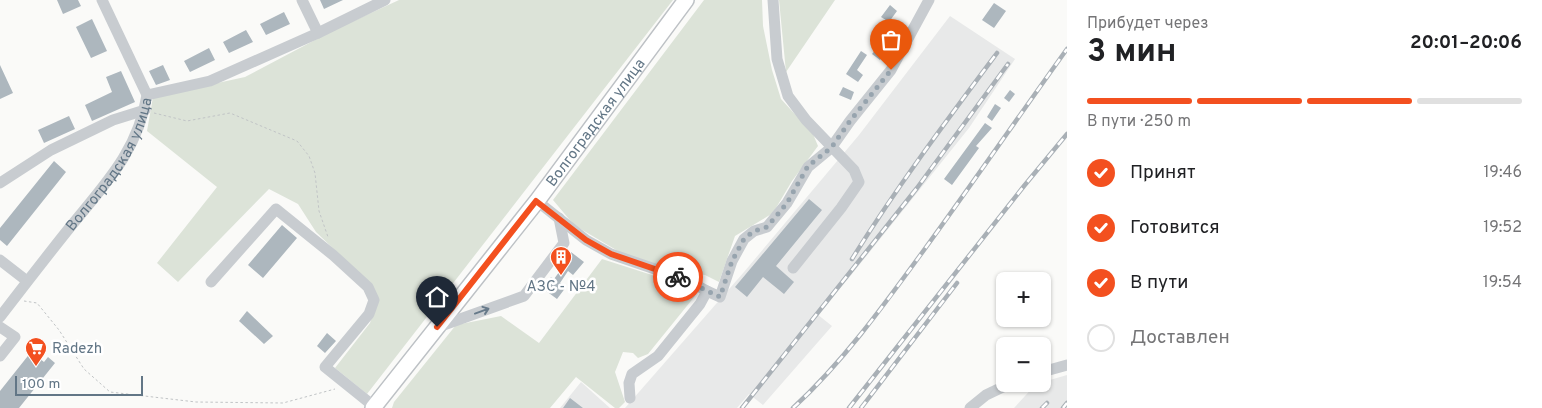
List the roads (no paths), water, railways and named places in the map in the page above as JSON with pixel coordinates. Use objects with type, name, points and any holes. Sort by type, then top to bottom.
[{"type":"main road","name":"Волгоградская улица","points":[[374,408],[536,201],[686,0]]},
{"type":"street","points":[[102,0],[147,95]]},
{"type":"street","points":[[302,0],[318,33]]},
{"type":"street","name":"Волгоградская улица","points":[[0,317],[118,168],[137,135],[145,110],[147,95],[210,81],[318,33],[385,0]]},
{"type":"street","points":[[772,0],[777,59],[788,96],[806,120],[854,170],[859,182],[841,208],[793,268]]},
{"type":"street","points":[[536,201],[586,240],[611,254],[687,280],[720,297],[732,261],[744,239],[754,231],[767,227],[787,203],[808,166],[831,148],[891,70],[930,0]]},
{"type":"street","points":[[0,183],[51,150],[113,120],[145,110]]},
{"type":"street","points":[[212,282],[276,209],[368,287],[374,300],[369,314],[325,367],[374,408]]},
{"type":"street","points":[[437,327],[524,296],[564,243],[559,218]]},
{"type":"street","points":[[0,260],[27,282]]},
{"type":"street","points":[[630,398],[629,383],[632,374],[658,356],[700,304],[707,291]]},
{"type":"street","points":[[0,326],[15,337],[0,356]]},
{"type":"street","points":[[1051,369],[1067,365]]},
{"type":"street","points":[[970,408],[986,395],[996,390]]},
{"type":"railway","points":[[793,408],[829,372],[878,312],[1067,49]]},
{"type":"railway","points":[[852,259],[904,180],[997,53]]},
{"type":"railway","points":[[742,408],[917,188],[1008,64]]},
{"type":"railway","points":[[849,408],[1067,134]]},
{"type":"railway","points":[[861,408],[957,283]]},
{"type":"railway","points":[[1042,408],[1047,403]]},
{"type":"railway","points":[[1063,408],[1067,403]]},
{"type":"place","name":"АЗС - №4","points":[[561,276]]},
{"type":"place","name":"Radezh","points":[[36,367]]}]
